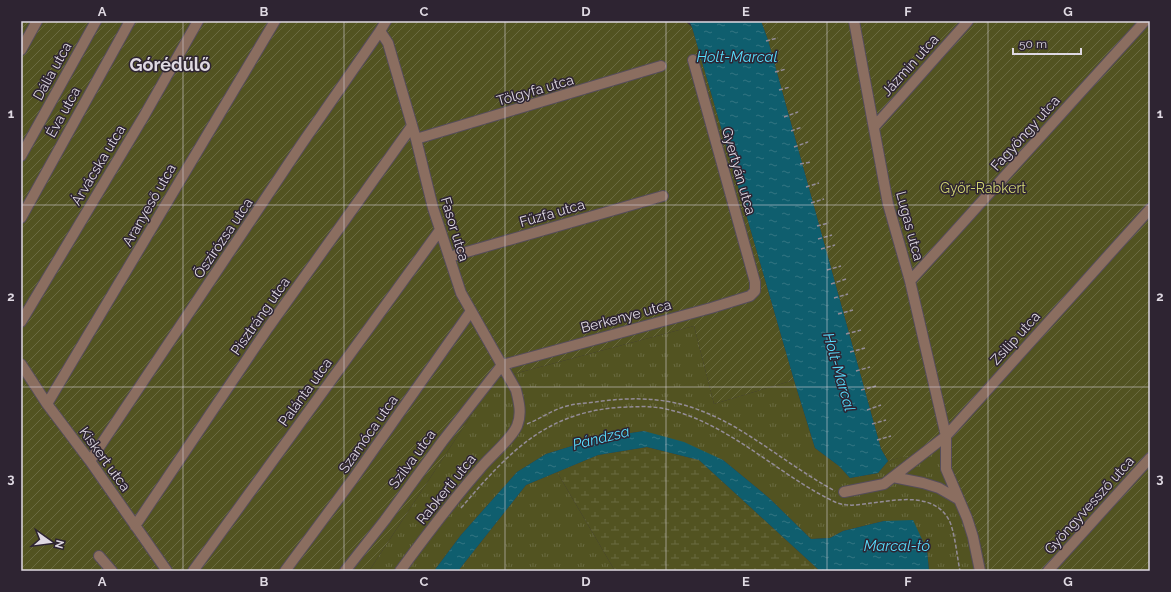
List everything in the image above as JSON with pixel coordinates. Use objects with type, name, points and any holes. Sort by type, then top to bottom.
[{"type":"street","points":[[21,50],[37,21]]},
{"type":"street","name":"Dália utca","points":[[21,156],[96,21]]},
{"type":"street","name":"Éva utca","points":[[21,218],[130,21]]},
{"type":"street","name":"Árvácska utca","points":[[21,322],[144,116],[198,21]]},
{"type":"street","name":"Aranyeső utca","points":[[47,404],[275,21]]},
{"type":"street","name":"Őszirózsa utca","points":[[90,461],[386,21]]},
{"type":"street","name":"Lugas utca","points":[[854,21],[888,204],[910,281],[946,436],[946,469],[958,499]]},
{"type":"street","name":"Jázmin utca","points":[[874,127],[968,21]]},
{"type":"street","name":"Fagyöngy utca","points":[[910,281],[1146,21]]},
{"type":"street","name":"Fasor utca","points":[[380,31],[388,43],[416,139],[433,208],[461,293],[516,390],[520,412],[517,426]]},
{"type":"street","name":"Gyertyán utca","points":[[693,60],[755,282],[755,291]]},
{"type":"street","name":"Tölgyfa utca","points":[[416,139],[661,66]]},
{"type":"street","name":"Pisztráng utca","points":[[136,526],[268,328],[412,126]]},
{"type":"street","name":"Fűzfa utca","points":[[449,257],[663,196]]},
{"type":"street","name":"Zsilip utca","points":[[893,477],[946,436],[1150,209]]},
{"type":"street","name":"Palánta utca","points":[[193,571],[440,230]]},
{"type":"street","name":"Berkenye utca","points":[[502,365],[711,308],[750,296],[755,291]]},
{"type":"street","name":"Szamóca utca","points":[[285,571],[353,480],[471,311]]},
{"type":"street","name":"Kiskert utca","points":[[21,364],[47,404],[90,461],[167,571]]},
{"type":"street","name":"Szilva utca","points":[[345,571],[502,365]]},
{"type":"street","name":"Rabkerti utca","points":[[400,571],[478,470],[510,437],[517,426]]},
{"type":"street","name":"Gyöngyvessző utca","points":[[1048,571],[1150,458]]},
{"type":"street","points":[[844,492],[884,484],[893,477],[934,486],[958,499],[967,518],[973,537],[980,571]]},
{"type":"street","points":[[99,556],[112,571]]},
{"type":"path","points":[[766,41],[778,38]]},
{"type":"path","points":[[769,56],[780,52]]},
{"type":"path","points":[[775,72],[786,68]]},
{"type":"path","points":[[779,90],[790,87]]},
{"type":"path","points":[[784,117],[798,112]]},
{"type":"path","points":[[791,130],[802,127]]},
{"type":"path","points":[[794,147],[808,142]]},
{"type":"path","points":[[800,164],[811,162]]},
{"type":"path","points":[[806,187],[819,183]]},
{"type":"path","points":[[811,203],[824,198]]},
{"type":"path","points":[[817,226],[829,223]]},
{"type":"path","points":[[818,239],[832,234]]},
{"type":"path","points":[[821,250],[835,245]]},
{"type":"path","points":[[827,270],[841,266]]},
{"type":"path","points":[[831,284],[846,279]]},
{"type":"path","points":[[834,298],[848,294]]},
{"type":"path","points":[[838,314],[853,310]]},
{"type":"path","points":[[846,334],[861,330]]},
{"type":"path","points":[[850,352],[865,348]]},
{"type":"path","points":[[856,371],[870,367]]},
{"type":"path","points":[[861,390],[876,386]]},
{"type":"path","points":[[517,426],[528,423],[551,411],[571,405],[620,399],[660,399],[681,404],[736,427],[810,478],[834,491],[844,492]]},
{"type":"path","points":[[867,410],[882,405]]},
{"type":"path","points":[[458,512],[502,462],[519,447],[552,424],[586,412],[618,408],[652,407],[673,411],[695,418],[722,431],[796,481],[836,503],[853,505],[885,501],[928,501],[936,506],[949,520],[960,571]]},
{"type":"path","points":[[872,424],[886,420]]},
{"type":"path","points":[[877,440],[891,436]]},
{"type":"green space","points":[[21,21],[685,21],[692,27],[794,380],[714,404],[694,326],[495,379],[369,571],[21,571]]},
{"type":"green space","name":"Győr-Rabkert","points":[[761,21],[1150,21],[1150,571],[987,571],[982,547],[940,447],[888,461],[881,449],[768,40]]},
{"type":"green space","points":[[694,326],[714,404],[794,380],[815,448],[839,466],[850,478],[878,473],[888,461],[940,446],[982,547],[987,571],[929,571],[927,550],[884,521],[843,531],[830,538],[811,539],[769,498],[723,460],[644,431],[598,438],[546,454],[517,472],[461,535],[434,571],[369,571],[495,379]]},
{"type":"green space","points":[[647,447],[699,460],[820,571],[615,571],[557,472],[598,455]]},
{"type":"green space","points":[[557,472],[615,571],[458,571],[526,485]]},
{"type":"water","name":"Holt-Marcal","points":[[689,21],[761,21],[768,40],[881,449],[888,461],[878,473],[850,478],[839,466],[815,448]]},
{"type":"water","points":[[644,431],[684,442],[723,460],[769,498],[811,539],[830,538],[843,531],[884,521],[913,520],[927,550],[929,571],[820,571],[699,460],[647,447],[598,455],[526,485],[458,571],[434,571],[461,535],[517,472],[546,454],[598,438]]},
{"type":"district","name":"Górédűlő","points":[[170,64]]},
{"type":"water label","name":"Pándzsa","points":[[601,438]]},
{"type":"water label","name":"Marcal-tó","points":[[897,546]]}]
